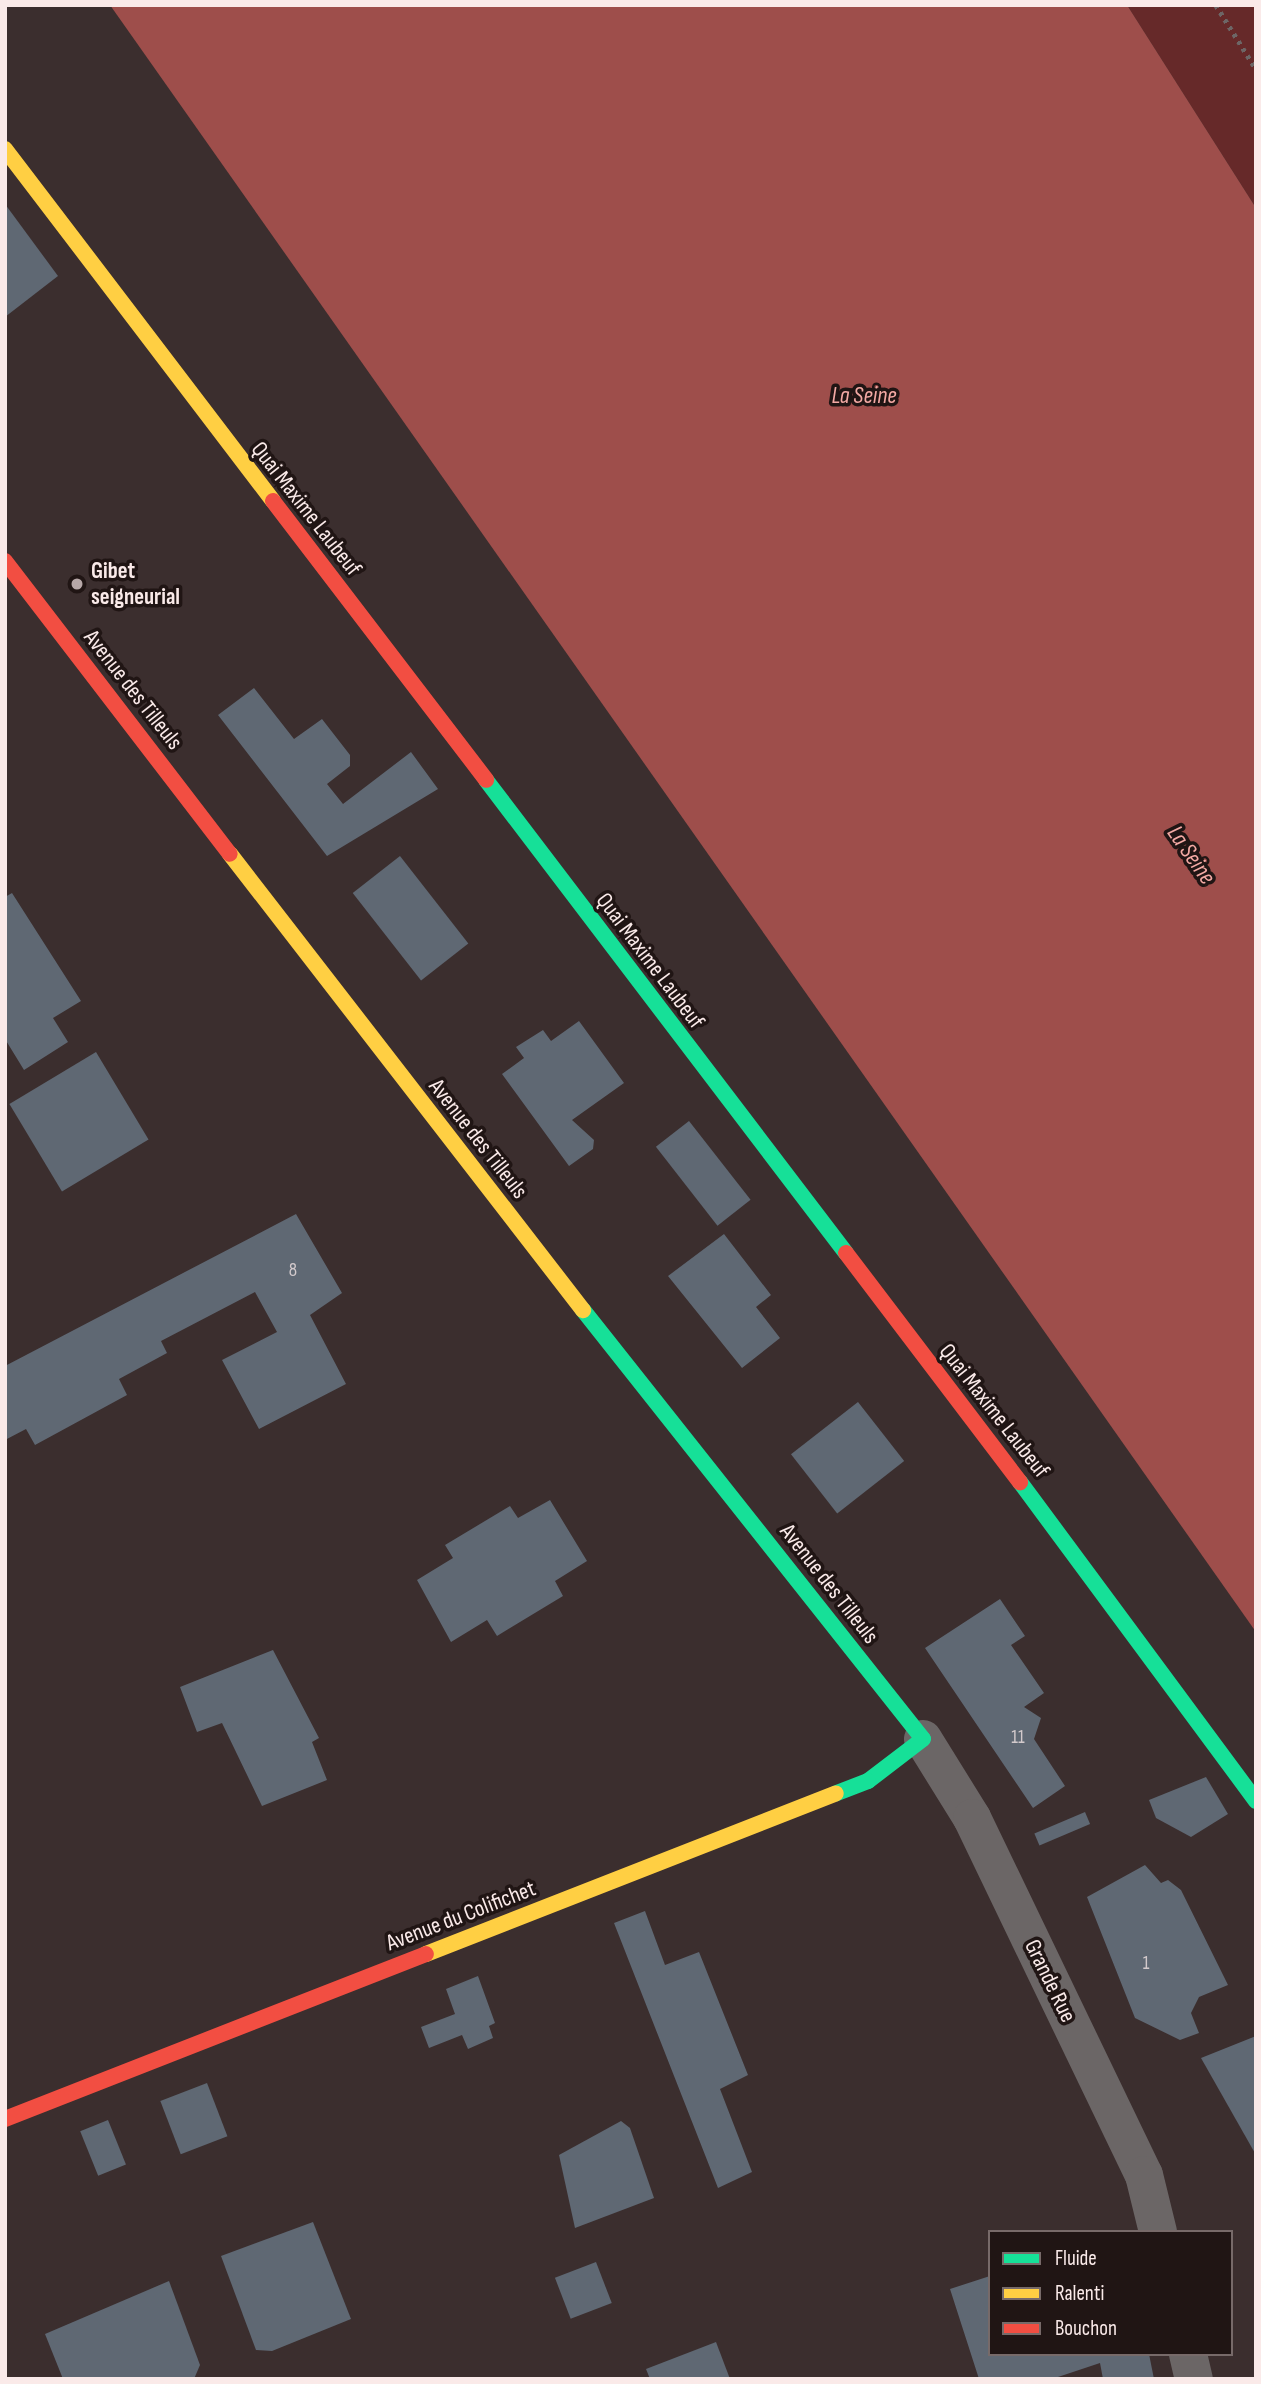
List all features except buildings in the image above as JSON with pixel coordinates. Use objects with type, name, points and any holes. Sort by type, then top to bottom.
[{"type":"main road","name":"Quai Maxime Laubeuf","points":[[5,149],[1080,1560],[1256,1801]]},
{"type":"main road","name":"Avenue des Tilleuls","points":[[5,562],[497,1202],[923,1739]]},
{"type":"main road","name":"Avenue du Colifichet","points":[[5,2119],[868,1781],[923,1739]]},
{"type":"street","name":"Grande Rue","points":[[923,1739],[972,1818],[1144,2175],[1158,2230]]},
{"type":"street","points":[[1188,2356],[1194,2379]]},
{"type":"path","points":[[1216,5],[1256,69]]},
{"type":"shaded area","points":[[1127,5],[1256,5],[1256,208]]},
{"type":"water","name":"La Seine","points":[[110,5],[1127,5],[1256,208],[1256,1632]]},
{"type":"traffic: fast","points":[[486,780],[846,1253]]},
{"type":"traffic: fast","points":[[583,1310],[923,1739],[868,1781],[836,1793]]},
{"type":"traffic: fast","points":[[1020,1482],[1256,1801]]},
{"type":"traffic: slow","points":[[5,149],[273,501]]},
{"type":"traffic: slow","points":[[230,854],[583,1310]]},
{"type":"traffic: slow","points":[[426,1954],[836,1793]]},
{"type":"traffic: jam","points":[[273,501],[486,780]]},
{"type":"traffic: jam","points":[[5,561],[230,854]]},
{"type":"traffic: jam","points":[[846,1253],[1020,1482]]},
{"type":"traffic: jam","points":[[5,2119],[426,1954]]},
{"type":"place","name":"Gibet seigneurial","points":[[77,584]]}]
